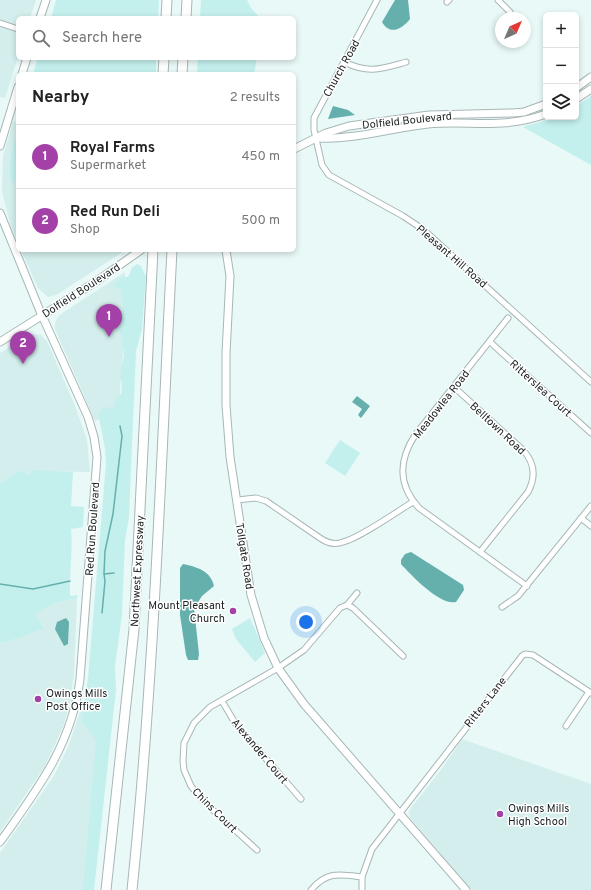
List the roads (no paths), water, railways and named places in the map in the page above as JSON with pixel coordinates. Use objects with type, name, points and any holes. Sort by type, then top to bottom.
[{"type":"highway","points":[[166,16],[167,0]]},
{"type":"highway","points":[[186,0],[186,16]]},
{"type":"highway","points":[[163,72],[164,60]]},
{"type":"highway","points":[[182,72],[183,60]]},
{"type":"highway","name":"Northwest Expressway","points":[[106,890],[134,629],[153,252]]},
{"type":"highway","name":"Northwest Expressway","points":[[132,890],[144,757],[156,580],[172,252]]},
{"type":"main road","points":[[41,16],[46,0]]},
{"type":"main road","points":[[23,72],[26,60]]},
{"type":"main road","points":[[579,86],[591,77]]},
{"type":"main road","points":[[579,97],[591,89]]},
{"type":"main road","points":[[0,146],[16,94]]},
{"type":"main road","name":"Dolfield Boulevard","points":[[296,148],[336,130],[364,124],[430,115],[499,115],[524,112],[543,105]]},
{"type":"main road","name":"Dolfield Boulevard","points":[[316,138],[345,136],[429,124],[512,123],[543,115]]},
{"type":"main road","name":"Red Run Boulevard","points":[[0,213],[16,252]]},
{"type":"main road","name":"Red Run Boulevard","points":[[0,842],[48,774],[69,730],[79,687],[96,471],[94,437],[88,417],[42,315],[16,252]]},
{"type":"main road","name":"Dolfield Boulevard","points":[[0,342],[97,281],[139,252]]},
{"type":"main road","name":"Tollgate Road","points":[[226,252],[230,276],[226,353],[226,405],[230,457],[255,612],[264,638],[278,668],[304,704],[466,890]]},
{"type":"street","name":"Church Road","points":[[316,138],[313,124],[314,118],[377,0]]},
{"type":"street","points":[[498,0],[510,12]]},
{"type":"street","points":[[0,23],[16,28]]},
{"type":"street","points":[[344,62],[356,68],[374,70],[406,62]]},
{"type":"street","name":"Pleasant Hill Road","points":[[316,138],[322,165],[330,175],[424,230],[591,382]]},
{"type":"street","name":"Meadowlea Road","points":[[508,318],[415,434],[406,450],[402,469],[403,477],[413,502],[426,514],[527,586]]},
{"type":"street","name":"Ritterslea Court","points":[[490,342],[591,433]]},
{"type":"street","name":"Belltown Road","points":[[454,387],[529,456],[533,469],[532,484],[528,492],[480,552]]},
{"type":"street","points":[[236,500],[256,498],[266,500],[325,542],[336,543],[351,540],[413,502]]},
{"type":"street","points":[[502,607],[518,596],[527,586],[591,506]]},
{"type":"street","points":[[581,518],[591,526]]},
{"type":"street","name":"Chins Court","points":[[257,850],[196,793],[184,770],[184,743],[190,728],[204,712],[278,668],[304,650],[340,608],[346,606],[357,593]]},
{"type":"street","points":[[346,606],[353,608],[403,656]]},
{"type":"street","name":"Ritters Lane","points":[[400,814],[525,654],[533,655],[590,693]]},
{"type":"street","points":[[566,726],[590,693]]},
{"type":"street","name":"Alexander Court","points":[[222,701],[239,728],[302,799]]},
{"type":"street","points":[[362,890],[362,877],[372,849],[400,814]]},
{"type":"street","points":[[311,890],[328,876],[341,874],[362,877]]},
{"type":"waterway","points":[[102,613],[105,581],[105,551],[113,514],[122,436],[120,426]]},
{"type":"waterway","points":[[104,574],[114,573]]},
{"type":"waterway","points":[[0,584],[33,589],[70,581]]},
{"type":"place","name":"Royal Farms","points":[[109,337]]},
{"type":"place","name":"Red Run Deli","points":[[23,364]]},
{"type":"place","name":"Mount Pleasant Church","points":[[233,611]]},
{"type":"place","name":"Owings Mills Post Office","points":[[38,699]]},
{"type":"place","name":"Owings Mills High School","points":[[500,814]]}]
